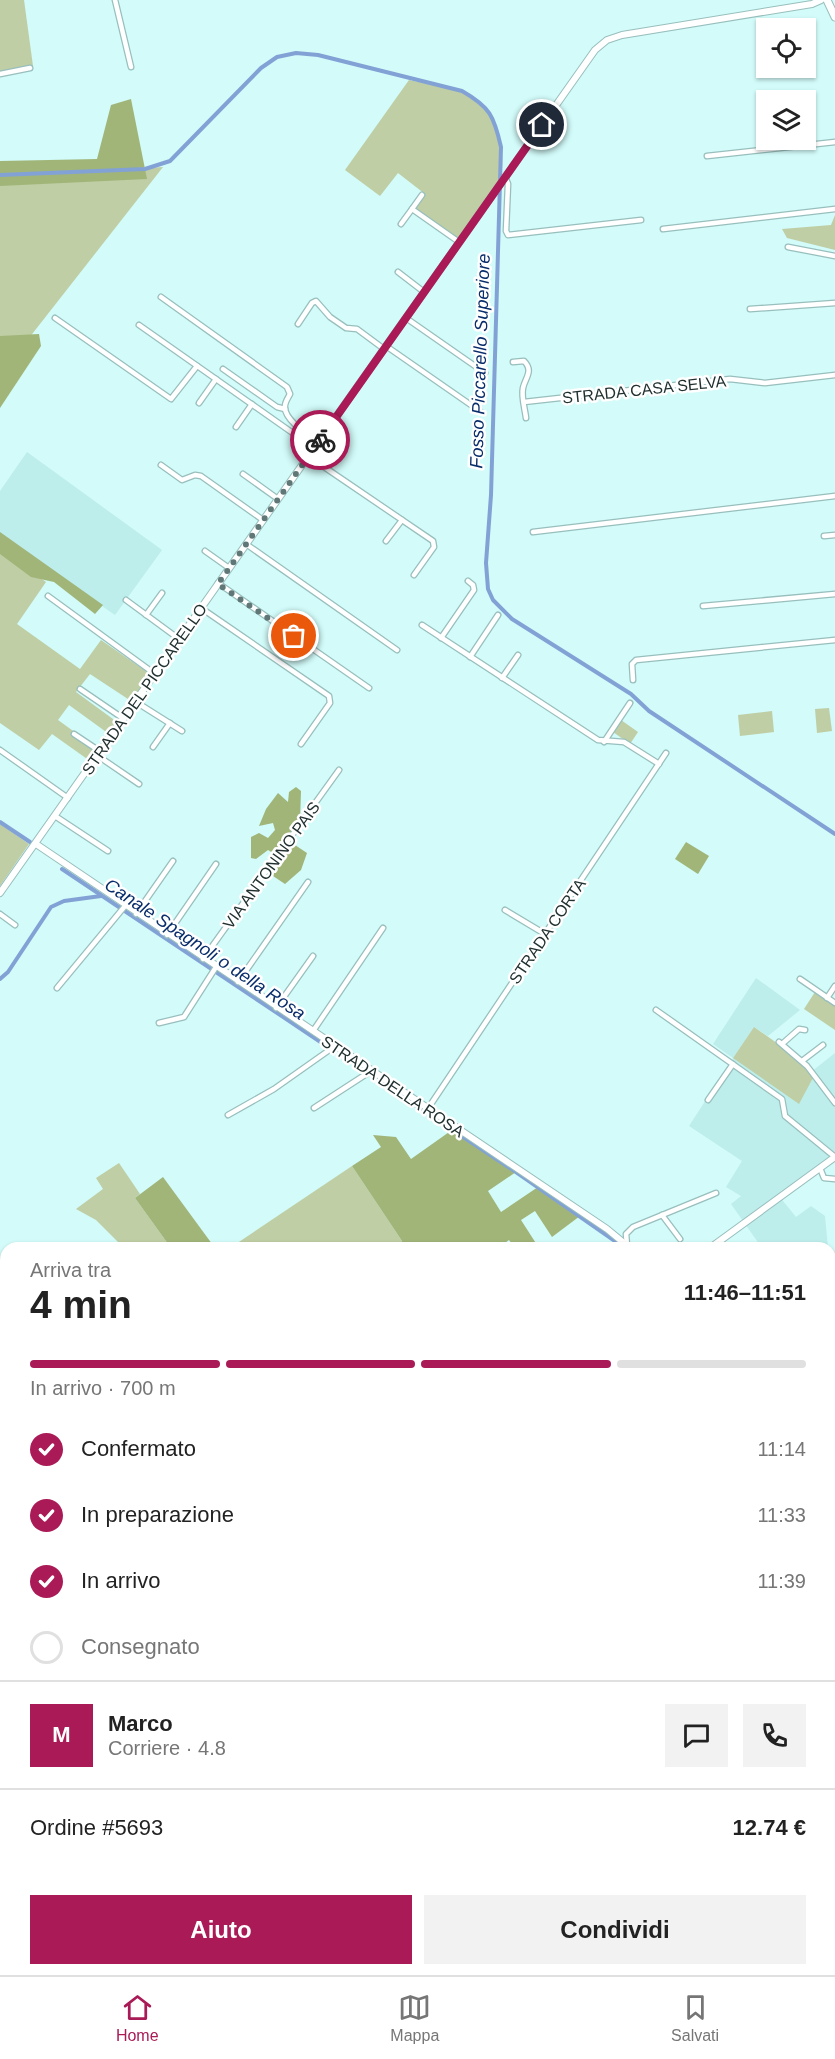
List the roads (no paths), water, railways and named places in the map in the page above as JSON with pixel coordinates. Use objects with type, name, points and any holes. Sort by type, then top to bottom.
[{"type":"main road","points":[[831,6],[835,17]]},
{"type":"street","points":[[115,0],[131,67]]},
{"type":"street","name":"STRADA DEL PICCARELLO","points":[[812,4],[821,0]]},
{"type":"street","name":"STRADA DEL PICCARELLO","points":[[0,893],[590,56],[607,40],[628,33],[812,4],[831,6]]},
{"type":"street","points":[[0,74],[30,68]]},
{"type":"street","points":[[707,156],[835,142]]},
{"type":"street","points":[[505,177],[508,185],[506,231],[508,235],[641,220]]},
{"type":"street","points":[[401,224],[422,195]]},
{"type":"street","points":[[412,208],[459,242]]},
{"type":"street","points":[[663,229],[835,208]]},
{"type":"street","points":[[788,247],[835,256]]},
{"type":"street","points":[[398,272],[424,292]]},
{"type":"street","points":[[161,297],[287,387],[290,394],[285,409]]},
{"type":"street","points":[[298,324],[312,303],[316,301],[323,306],[329,317],[347,329],[357,329],[481,412]]},
{"type":"street","points":[[750,309],[835,303]]},
{"type":"street","points":[[55,318],[171,399],[197,366]]},
{"type":"street","points":[[406,318],[485,373]]},
{"type":"street","points":[[139,325],[252,404],[316,445]]},
{"type":"street","points":[[513,362],[524,361],[528,366],[528,378],[523,388],[526,418]]},
{"type":"street","points":[[223,369],[278,408],[285,409],[298,428],[316,445]]},
{"type":"street","name":"STRADA CASA SELVA","points":[[524,402],[730,379],[765,382],[835,375]]},
{"type":"street","points":[[199,403],[216,379]]},
{"type":"street","points":[[236,427],[252,404]]},
{"type":"street","points":[[308,456],[435,544],[414,575]]},
{"type":"street","points":[[161,465],[182,480],[200,475],[263,520]]},
{"type":"street","points":[[243,474],[278,499]]},
{"type":"street","points":[[533,532],[835,496]]},
{"type":"street","points":[[386,541],[402,519]]},
{"type":"street","points":[[824,536],[835,535]]},
{"type":"street","points":[[246,544],[397,650]]},
{"type":"street","points":[[205,551],[229,568]]},
{"type":"street","points":[[441,638],[474,590],[473,585],[468,581]]},
{"type":"street","points":[[218,584],[369,688]]},
{"type":"street","points":[[146,615],[162,593]]},
{"type":"street","points":[[703,606],[835,594]]},
{"type":"street","points":[[48,596],[155,674]]},
{"type":"street","points":[[126,600],[179,639]]},
{"type":"street","points":[[201,608],[329,696],[330,702],[301,744]]},
{"type":"street","points":[[470,657],[498,615]]},
{"type":"street","points":[[422,625],[604,742],[624,742]]},
{"type":"street","points":[[633,680],[632,664],[636,660],[835,640]]},
{"type":"street","points":[[502,678],[518,655]]},
{"type":"street","points":[[80,689],[124,719]]},
{"type":"street","points":[[136,702],[182,731]]},
{"type":"street","points":[[604,742],[630,703]]},
{"type":"street","points":[[153,747],[170,723]]},
{"type":"street","points":[[610,732],[659,764]]},
{"type":"street","points":[[74,734],[139,784]]},
{"type":"street","points":[[0,750],[68,798]]},
{"type":"street","name":"STRADA CORTA","points":[[427,1110],[666,753]]},
{"type":"street","name":"VIA ANTONINO PAIS","points":[[203,959],[339,770]]},
{"type":"street","points":[[56,816],[108,851]]},
{"type":"street","name":"STRADA DELLA ROSA","points":[[36,844],[122,909],[136,914],[313,1031],[427,1110],[607,1229],[622,1242]]},
{"type":"street","points":[[136,914],[174,861]]},
{"type":"street","points":[[167,935],[216,864]]},
{"type":"street","points":[[238,982],[308,882]]},
{"type":"street","points":[[57,988],[122,909]]},
{"type":"street","points":[[505,910],[545,934]]},
{"type":"street","points":[[0,914],[15,925]]},
{"type":"street","points":[[313,1031],[383,928]]},
{"type":"street","points":[[276,1008],[313,956]]},
{"type":"street","points":[[159,1023],[184,1017],[216,967]]},
{"type":"street","points":[[800,979],[835,1003]]},
{"type":"street","points":[[827,998],[835,986]]},
{"type":"street","points":[[656,1010],[783,1100],[785,1116],[835,1157],[720,1241]]},
{"type":"street","points":[[805,1030],[799,1029],[780,1043],[802,1061],[835,1103]]},
{"type":"street","points":[[802,1061],[823,1045]]},
{"type":"street","points":[[228,1115],[274,1089],[335,1046]]},
{"type":"street","points":[[708,1100],[733,1064]]},
{"type":"street","points":[[314,1108],[371,1071]]},
{"type":"street","points":[[820,1168],[824,1178],[835,1179]]},
{"type":"street","points":[[627,1242],[626,1234],[631,1228],[716,1194]]},
{"type":"street","points":[[662,1215],[680,1239]]},
{"type":"waterway","name":"Fosso Piccarello Superiore","points":[[0,175],[145,169],[170,161],[261,68],[277,57],[296,53],[318,55],[462,91],[479,102],[493,120],[501,147],[491,495],[486,563],[488,589],[493,600],[512,619],[631,694],[649,711],[835,834]]},
{"type":"waterway","name":"Canale Spagnoli o della Rosa","points":[[0,822],[30,842]]},
{"type":"waterway","name":"Canale Spagnoli o della Rosa","points":[[62,869],[334,1051]]},
{"type":"waterway","points":[[0,979],[8,972],[51,907],[64,901],[101,896]]},
{"type":"waterway","name":"Canale Spagnoli o della Rosa","points":[[382,1083],[616,1242]]}]
